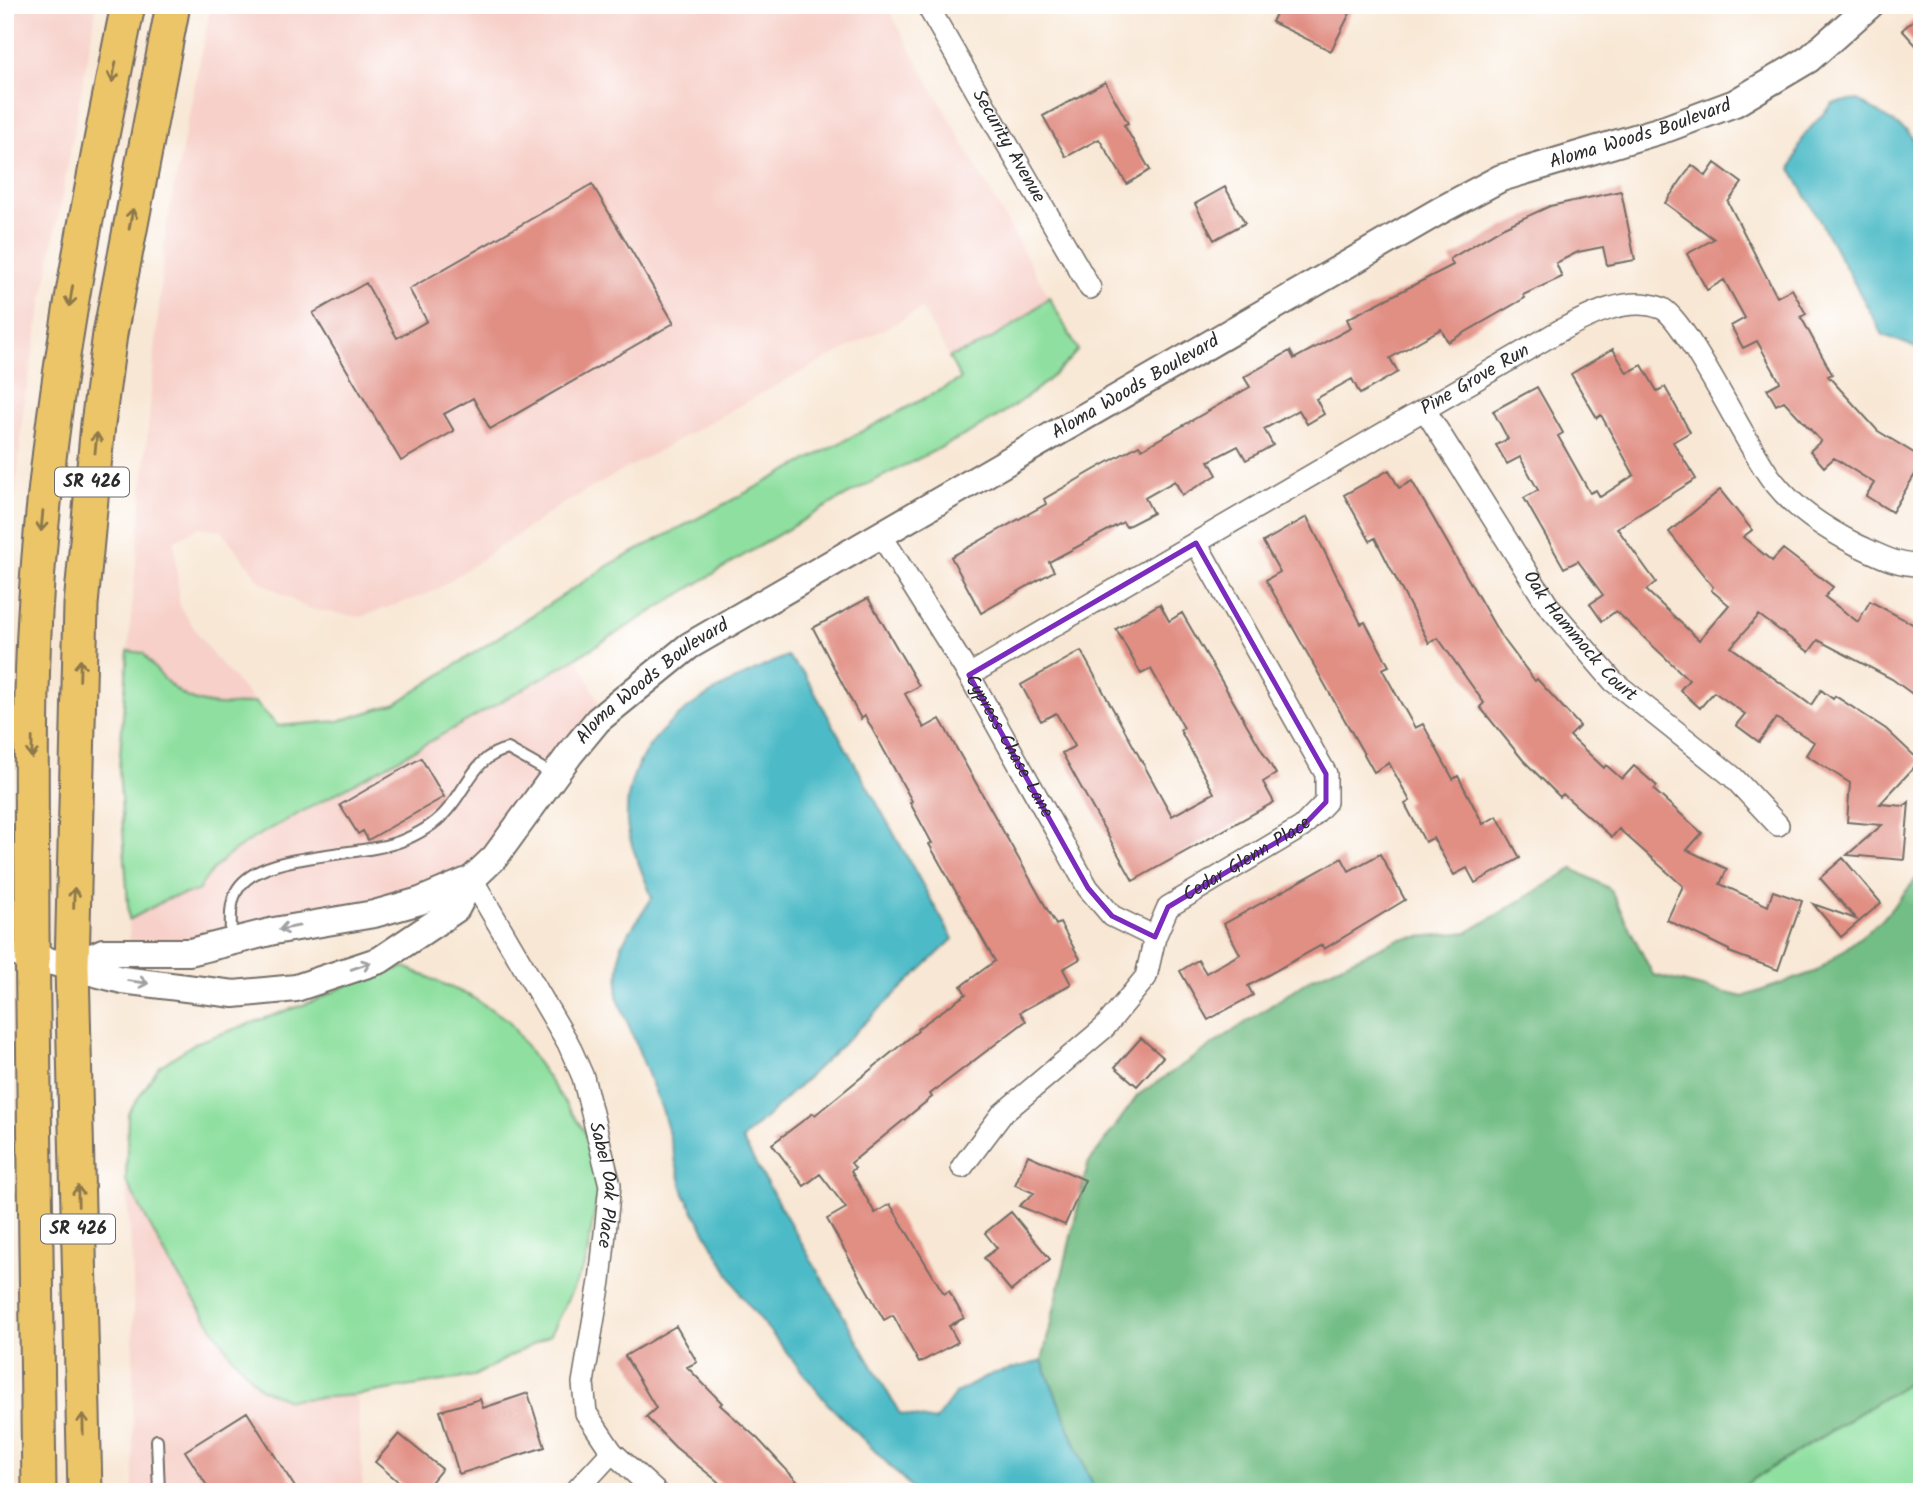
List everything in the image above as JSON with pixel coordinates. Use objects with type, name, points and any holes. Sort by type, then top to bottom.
[{"type":"main road","name":"SR 426","points":[[39,1492],[19,956],[35,617],[50,430],[80,240],[128,5]]},
{"type":"main road","name":"SR 426","points":[[85,1492],[72,966],[81,605],[97,424],[124,252],[173,5]]},
{"type":"street","name":"Security Avenue","points":[[927,5],[1090,288]]},
{"type":"street","name":"Aloma Woods Boulevard","points":[[19,956],[72,966],[122,980],[234,994],[296,988],[380,960],[456,909],[472,879],[495,857],[554,775],[598,720],[689,646],[1429,217],[1501,178],[1704,117],[1770,85],[1809,59],[1870,5]]},
{"type":"street","name":"Pine Grove Run","points":[[970,675],[1587,317],[1633,305],[1661,308],[1683,329],[1756,458],[1790,500],[1829,531],[1889,561],[1905,566],[1922,565]]},
{"type":"street","name":"Oak Hammock Court","points":[[1425,410],[1547,604],[1613,681],[1733,777],[1778,825]]},
{"type":"street","name":"Cypress Chase Lane","points":[[881,535],[970,675],[1088,888],[1112,916],[1155,937]]},
{"type":"street","name":"Cedar Glenn Place","points":[[962,1167],[1002,1114],[1104,1027],[1146,977],[1155,937],[1167,907],[1302,827],[1326,802],[1326,774],[1196,543]]},
{"type":"street","name":"Aloma Woods Boulevard","points":[[72,966],[103,952],[190,952],[319,922],[385,911],[421,901],[472,879]]},
{"type":"street","name":"Sabel Oak Place","points":[[472,879],[578,1066],[610,1185],[600,1281],[583,1383],[586,1413],[612,1451],[656,1492]]},
{"type":"street","points":[[575,1492],[612,1451]]},
{"type":"lane","points":[[231,942],[231,910],[236,892],[255,873],[276,864],[375,850],[406,839],[448,811],[477,767],[499,751],[508,749],[554,775]]},
{"type":"lane","points":[[157,1440],[159,1492]]},
{"type":"highlighted area","points":[[1196,543],[1326,774],[1326,802],[1302,827],[1168,907],[1155,937],[1112,916],[1088,888],[969,675]]},
{"type":"shaded area","points":[[5,5],[97,5],[24,403],[5,609]]},
{"type":"shaded area","points":[[211,5],[886,5],[1049,297],[1028,315],[978,348],[949,357],[922,309],[775,386],[561,505],[435,591],[360,617],[308,609],[261,582],[221,530],[199,527],[174,541],[180,607],[211,653],[255,702],[216,707],[182,697],[161,678],[143,653],[128,651],[166,228]]},
{"type":"shaded area","points":[[577,657],[599,702],[487,848],[464,869],[416,889],[371,902],[271,919],[188,940],[130,941],[129,920],[170,898],[198,891],[207,875],[228,855]]},
{"type":"shaded area","points":[[126,1182],[152,1230],[288,1400],[357,1395],[363,1492],[133,1492],[133,1274]]},
{"type":"green space","points":[[1049,297],[1078,350],[1054,375],[999,415],[970,433],[847,495],[508,698],[254,838],[222,861],[198,891],[169,898],[129,920],[119,768],[128,651],[143,653],[166,681],[190,698],[218,705],[255,702],[278,726],[339,721],[397,703],[611,564],[961,379],[949,357],[1002,333]]},
{"type":"green space","points":[[1573,869],[1610,889],[1653,975],[1743,997],[1817,971],[1882,920],[1922,872],[1922,1374],[1733,1492],[1095,1492],[1042,1361],[1088,1164],[1138,1095],[1312,978],[1399,939],[1468,932]]},
{"type":"green space","points":[[405,967],[470,996],[508,1020],[585,1132],[598,1192],[586,1262],[550,1335],[474,1376],[357,1395],[288,1400],[261,1389],[231,1355],[171,1265],[126,1181],[128,1113],[159,1067],[195,1043],[314,1001],[358,980]]},
{"type":"green space","points":[[1922,1374],[1922,1492],[1733,1492]]},
{"type":"water","points":[[1858,100],[1907,131],[1922,152],[1922,350],[1883,335],[1791,169],[1804,135],[1833,103]]},
{"type":"water","points":[[787,656],[805,675],[953,939],[742,1140],[900,1414],[935,1421],[956,1393],[992,1374],[1042,1361],[1095,1492],[916,1492],[827,1403],[741,1295],[684,1194],[663,1112],[617,996],[621,945],[652,898],[628,830],[630,789],[640,761],[657,737],[678,716],[731,682]]},
{"type":"building","points":[[1280,5],[1354,5],[1331,51],[1272,22]]},
{"type":"building","points":[[1922,13],[1922,52],[1902,30]]},
{"type":"building","points":[[1105,82],[1128,123],[1124,125],[1150,170],[1127,184],[1099,139],[1066,157],[1043,116]]},
{"type":"building","points":[[1715,163],[1742,183],[1728,202],[1777,297],[1792,289],[1806,314],[1801,317],[1832,374],[1828,376],[1878,431],[1922,458],[1922,463],[1892,512],[1866,496],[1874,483],[1834,458],[1824,467],[1810,451],[1821,441],[1784,401],[1776,405],[1767,389],[1780,382],[1757,341],[1743,348],[1731,326],[1745,318],[1724,280],[1707,290],[1687,254],[1714,239],[1665,203],[1692,165],[1706,176]]},
{"type":"building","points":[[592,184],[674,323],[490,429],[473,398],[444,414],[454,431],[401,461],[313,313],[366,283],[397,338],[427,321],[409,289]]},
{"type":"building","points":[[1225,187],[1245,223],[1214,240],[1195,204]]},
{"type":"building","points":[[1621,191],[1635,260],[1607,265],[1603,247],[1578,252],[1556,263],[1562,277],[1523,295],[1525,298],[1448,342],[1441,329],[1390,358],[1398,372],[1360,394],[1352,379],[1316,399],[1324,414],[1307,424],[1299,410],[1264,429],[1273,445],[1246,460],[1238,446],[1209,461],[1217,475],[1182,495],[1175,481],[1145,498],[1153,513],[1126,527],[1123,522],[1049,562],[1054,571],[981,613],[951,557],[1046,504],[1044,499],[1094,470],[1139,445],[1142,449],[1250,387],[1244,377],[1290,351],[1294,359],[1351,328],[1347,319],[1453,265],[1450,259],[1504,227],[1550,206]]},
{"type":"building","points":[[1613,349],[1627,373],[1642,365],[1657,391],[1665,387],[1690,432],[1673,442],[1696,479],[1617,528],[1656,582],[1646,590],[1699,640],[1729,605],[1711,590],[1713,587],[1669,532],[1720,490],[1752,530],[1743,537],[1772,561],[1783,549],[1833,587],[1825,597],[1858,622],[1870,601],[1922,629],[1922,701],[1892,679],[1818,640],[1809,652],[1759,615],[1731,647],[1811,705],[1821,690],[1833,699],[1835,696],[1886,729],[1920,761],[1880,804],[1904,806],[1909,802],[1904,860],[1847,855],[1882,825],[1847,822],[1850,783],[1806,755],[1814,742],[1776,718],[1759,742],[1736,725],[1745,714],[1714,692],[1700,708],[1680,690],[1689,680],[1616,611],[1602,621],[1590,604],[1603,595],[1578,561],[1564,568],[1533,514],[1524,498],[1538,490],[1520,457],[1507,464],[1496,445],[1508,439],[1493,411],[1537,387],[1563,433],[1558,436],[1590,493],[1596,490],[1600,497],[1634,475],[1601,415],[1597,418],[1571,374]]},
{"type":"building","points":[[1389,470],[1399,488],[1412,481],[1499,633],[1535,681],[1537,679],[1580,726],[1570,736],[1604,768],[1606,765],[1622,779],[1634,766],[1657,786],[1654,790],[1702,833],[1687,850],[1727,869],[1720,884],[1768,906],[1773,891],[1802,901],[1778,970],[1729,952],[1667,920],[1683,886],[1619,829],[1612,837],[1563,794],[1560,797],[1523,760],[1480,707],[1484,703],[1438,638],[1429,643],[1375,538],[1370,541],[1344,495]]},
{"type":"building","points":[[1307,517],[1361,624],[1365,622],[1389,666],[1382,669],[1415,728],[1423,724],[1453,779],[1458,776],[1483,824],[1497,816],[1520,858],[1475,883],[1467,868],[1454,875],[1433,838],[1425,842],[1405,804],[1410,801],[1389,763],[1374,772],[1266,580],[1280,572],[1263,542]]},
{"type":"building","points":[[868,598],[919,686],[905,694],[924,728],[940,719],[1056,925],[1060,923],[1080,959],[1063,969],[1071,984],[1020,1012],[1026,1021],[930,1094],[932,1097],[851,1163],[855,1168],[851,1171],[875,1213],[890,1204],[944,1294],[949,1291],[964,1318],[949,1326],[958,1342],[919,1363],[893,1315],[884,1320],[827,1219],[846,1208],[820,1174],[804,1186],[772,1144],[813,1113],[815,1115],[918,1031],[917,1029],[966,994],[961,986],[995,961],[929,844],[932,843],[910,803],[912,801],[865,716],[861,719],[813,628]]},
{"type":"building","points":[[1160,604],[1169,621],[1182,613],[1276,774],[1263,782],[1274,802],[1133,881],[1062,753],[1075,746],[1056,713],[1041,721],[1021,685],[1081,651],[1172,816],[1214,793],[1180,730],[1184,728],[1151,669],[1141,674],[1116,629]]},
{"type":"building","points":[[421,758],[444,797],[368,840],[363,831],[358,834],[340,805]]},
{"type":"building","points":[[1380,854],[1405,900],[1324,949],[1322,945],[1248,986],[1253,995],[1208,1020],[1180,971],[1198,960],[1206,973],[1240,954],[1224,924],[1342,858],[1349,871]]},
{"type":"building","points":[[1843,858],[1881,903],[1841,937],[1813,904],[1856,919],[1820,878]]},
{"type":"building","points":[[1141,1038],[1163,1057],[1137,1086],[1115,1067]]},
{"type":"building","points":[[1028,1155],[1085,1180],[1065,1225],[1019,1206],[1034,1193],[1015,1185]]},
{"type":"building","points":[[1011,1212],[1050,1259],[1011,1291],[984,1258],[997,1248],[985,1233]]},
{"type":"building","points":[[676,1326],[697,1362],[687,1367],[722,1403],[720,1405],[758,1439],[807,1492],[731,1492],[675,1447],[646,1417],[656,1408],[625,1356]]},
{"type":"building","points":[[528,1393],[545,1447],[459,1474],[440,1411],[480,1399],[483,1408]]},
{"type":"building","points":[[247,1412],[298,1492],[211,1492],[185,1451]]},
{"type":"building","points":[[399,1434],[442,1469],[423,1492],[411,1492],[375,1462]]}]
